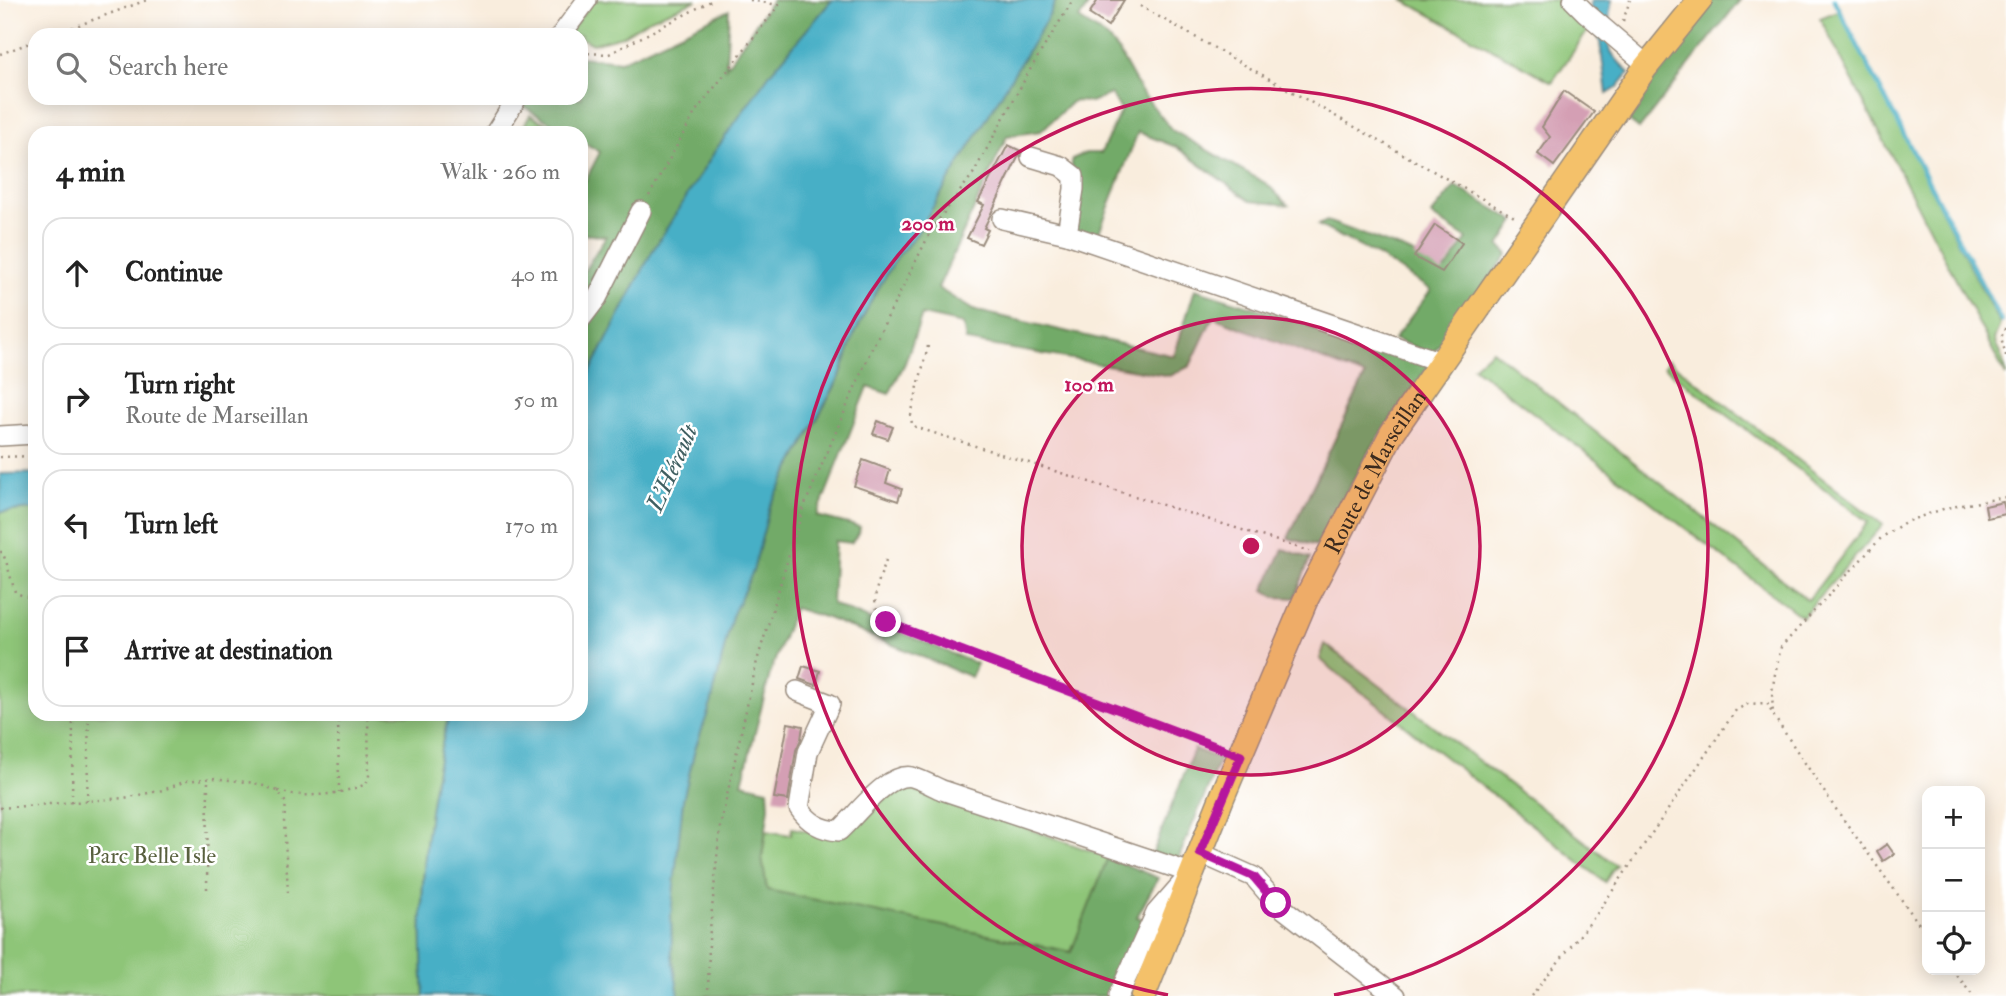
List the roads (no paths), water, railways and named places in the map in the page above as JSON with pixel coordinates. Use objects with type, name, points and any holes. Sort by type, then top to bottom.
[{"type":"main road","name":"Route de Marseillan","points":[[1143,996],[1305,601],[1392,433],[1647,65],[1700,0]]},
{"type":"street","points":[[566,28],[587,0]]},
{"type":"street","points":[[1573,0],[1647,65]]},
{"type":"street","points":[[499,126],[513,105]]},
{"type":"street","points":[[1031,157],[1061,166],[1074,176],[1067,234]]},
{"type":"street","points":[[588,310],[597,298],[641,212]]},
{"type":"street","points":[[1002,219],[1067,234],[1441,362]]},
{"type":"street","points":[[0,436],[28,434]]},
{"type":"street","points":[[797,691],[830,704],[808,752],[799,808],[806,818],[825,830],[839,831],[877,792],[894,781],[910,776],[942,790],[1254,877],[1276,903],[1396,996]]},
{"type":"street","points":[[1118,996],[1156,913],[1196,863]]},
{"type":"water","name":"L'Hérault","points":[[832,0],[1056,0],[916,235],[897,257],[872,299],[853,337],[840,376],[770,506],[753,571],[732,616],[711,704],[695,749],[683,800],[671,914],[672,955],[679,996],[424,996],[422,925],[425,854],[434,784],[447,721],[588,721],[588,376],[652,252],[715,151],[771,72]]},
{"type":"water","points":[[1592,0],[1612,0],[1608,26],[1609,46],[1629,73],[1617,88],[1607,94],[1600,43],[1590,5]]},
{"type":"water","points":[[28,473],[28,510],[0,512],[0,474]]},
{"type":"waterway","points":[[1834,0],[2001,321]]},
{"type":"park label","name":"Parc Belle Isle","points":[[152,855]]}]
